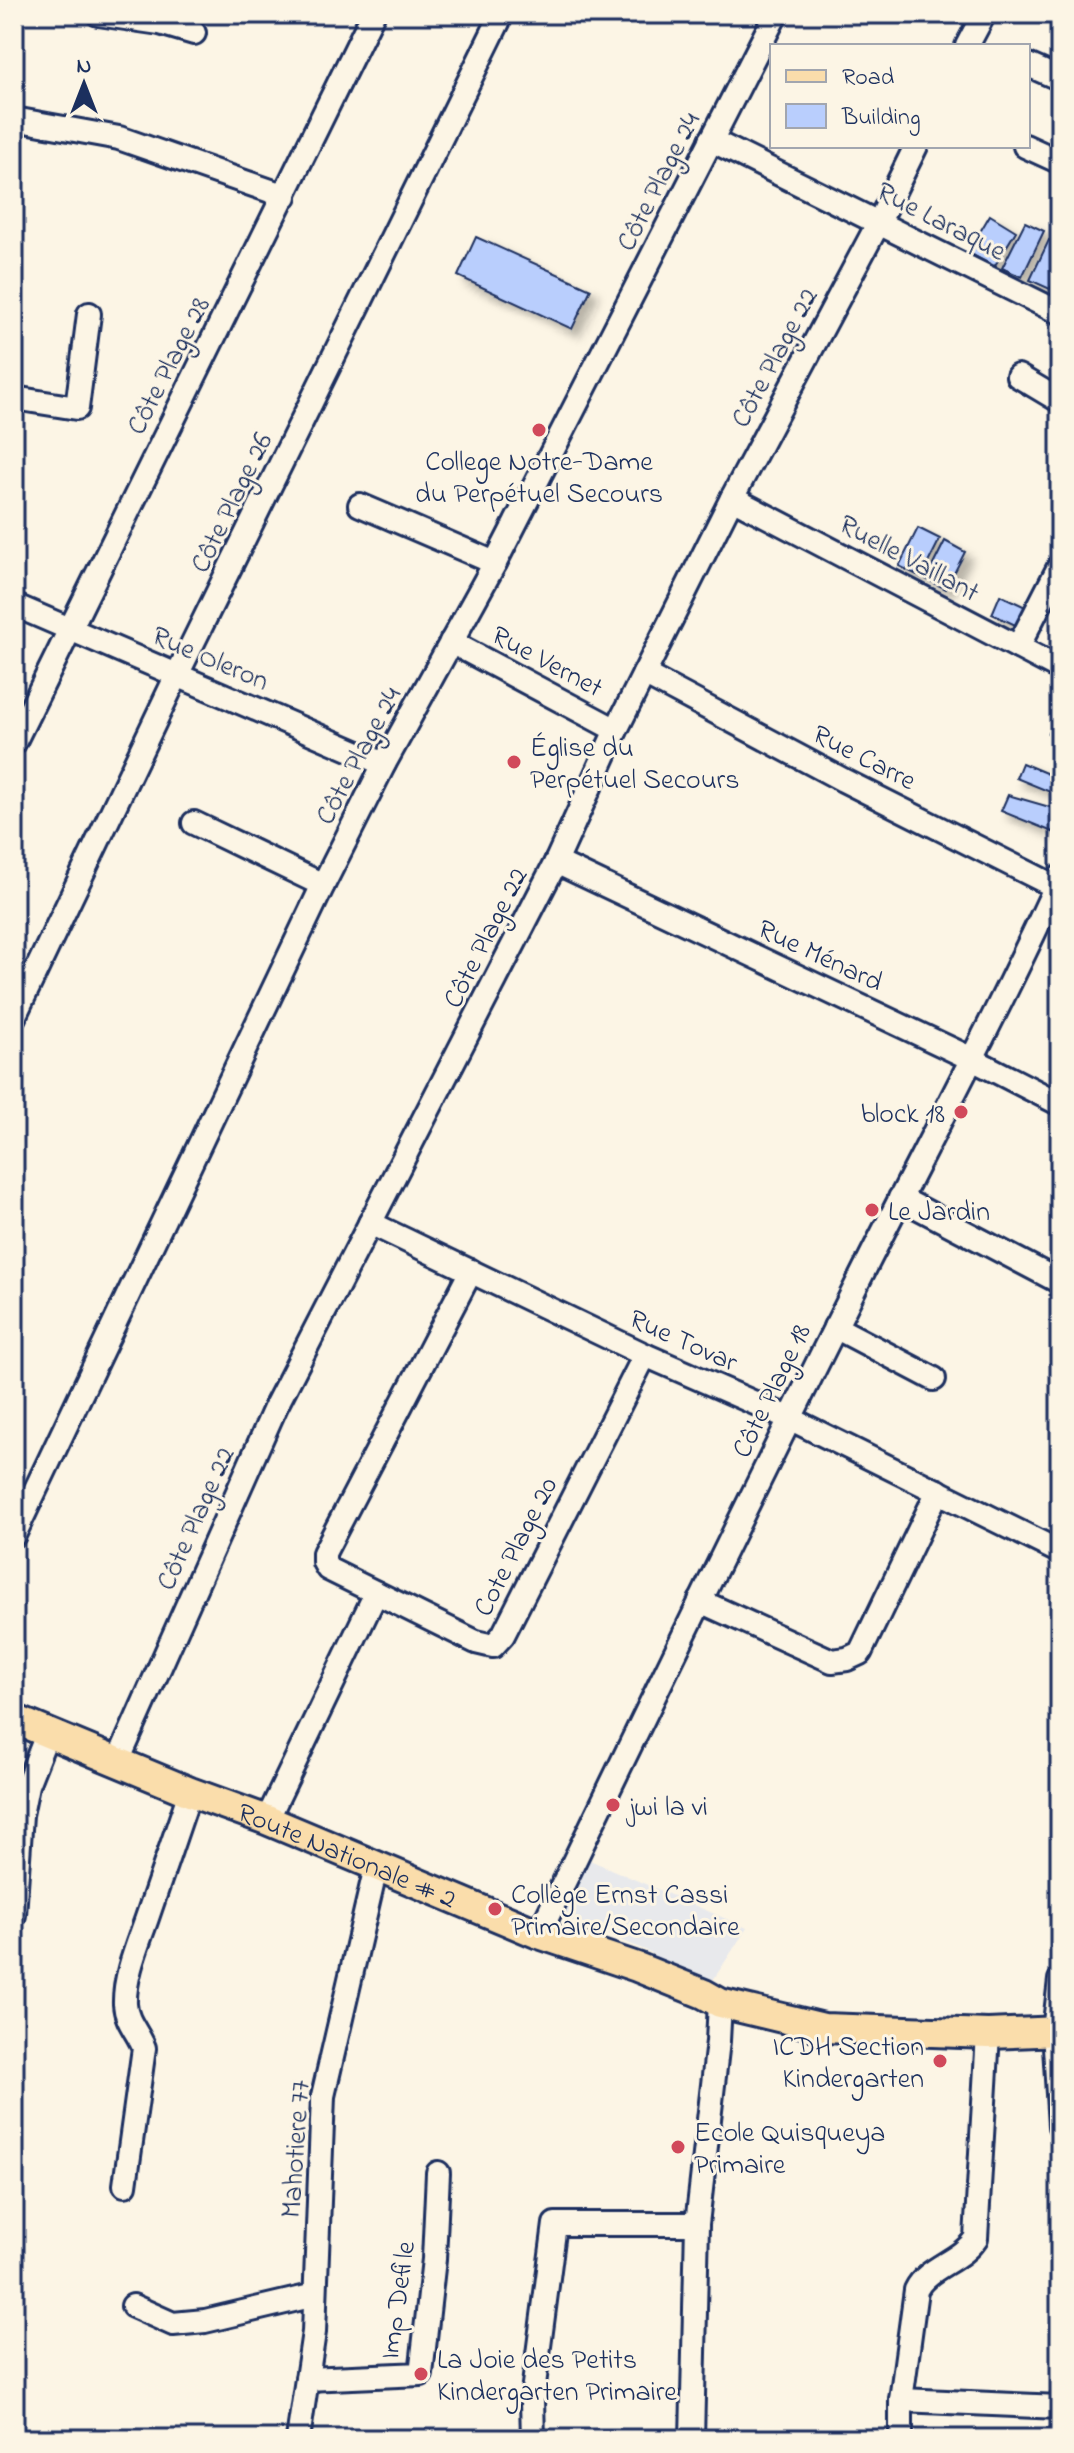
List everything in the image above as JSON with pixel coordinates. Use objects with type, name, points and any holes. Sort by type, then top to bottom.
[{"type":"main road","name":"Route Nationale # 2","points":[[14,1719],[190,1792],[267,1820],[539,1934],[637,1967],[720,2003],[824,2028],[988,2034],[1057,2031]]},
{"type":"street","points":[[98,14],[160,23],[194,33]]},
{"type":"street","name":"Côte Plage 28","points":[[14,743],[373,14]]},
{"type":"street","name":"Côte Plage 26","points":[[14,1017],[177,675],[502,14]]},
{"type":"street","name":"Côte Plage 24","points":[[14,1535],[323,885],[384,764],[495,563],[776,14]]},
{"type":"street","points":[[975,43],[984,14]]},
{"type":"street","points":[[1030,66],[1060,79]]},
{"type":"street","points":[[14,119],[119,138],[285,196]]},
{"type":"street","name":"Rue Laraque","points":[[711,140],[1060,313]]},
{"type":"street","name":"Côte Plage 22","points":[[118,1761],[276,1406],[556,862],[616,730],[732,498],[915,148]]},
{"type":"street","points":[[1029,148],[1060,162]]},
{"type":"street","points":[[14,398],[77,408],[89,314]]},
{"type":"street","points":[[1018,376],[1060,401]]},
{"type":"street","name":"Ruelle Vaillant","points":[[732,498],[1060,669]]},
{"type":"street","points":[[360,505],[495,563]]},
{"type":"street","points":[[1018,647],[1060,565]]},
{"type":"street","name":"Rue Oleron","points":[[14,605],[384,764]]},
{"type":"street","name":"Rue Vernet","points":[[451,642],[616,730]]},
{"type":"street","name":"Rue Carre","points":[[644,674],[843,780],[1058,884]]},
{"type":"street","points":[[194,823],[323,885]]},
{"type":"street","name":"Rue Ménard","points":[[556,862],[972,1059],[1060,1104]]},
{"type":"street","name":"Côte Plage 18","points":[[539,1934],[789,1418],[1058,884]]},
{"type":"street","points":[[900,1198],[1060,1282]]},
{"type":"street","name":"Rue Tovar","points":[[370,1223],[645,1355],[789,1418],[1060,1552]]},
{"type":"street","name":"Cote Plage 20","points":[[471,1271],[324,1553],[328,1569],[376,1593],[484,1645],[493,1646],[499,1641],[645,1355]]},
{"type":"street","points":[[835,1327],[934,1379]]},
{"type":"street","points":[[700,1601],[832,1661],[860,1653],[938,1491]]},
{"type":"street","points":[[267,1820],[376,1593]]},
{"type":"street","points":[[14,1915],[21,1815],[27,1785],[48,1732]]},
{"type":"street","points":[[125,2185],[144,2048],[139,2034],[129,2023],[125,2005],[126,1988],[190,1792]]},
{"type":"street","name":"Mahotiere 77","points":[[298,2439],[314,2332],[323,2096],[376,1867]]},
{"type":"street","points":[[1060,1980],[1057,2031],[1060,2126]]},
{"type":"street","points":[[692,2439],[697,2224],[720,2003]]},
{"type":"street","points":[[901,2439],[901,2400],[916,2290],[921,2280],[967,2251],[976,2238],[988,2034]]},
{"type":"street","name":"Imp Defile","points":[[307,2379],[421,2374],[434,2259],[438,2173]]},
{"type":"street","points":[[533,2439],[532,2400],[555,2224],[697,2224]]},
{"type":"street","points":[[133,2306],[173,2324],[205,2321],[315,2295]]},
{"type":"street","points":[[901,2400],[1060,2407]]},
{"type":"shaded area","points":[[585,1858],[747,1928],[704,1994],[650,1952],[558,1915]]},
{"type":"building","points":[[990,215],[1016,231],[994,267],[968,252]]},
{"type":"building","points":[[1025,222],[1044,231],[1022,277],[1002,268]]},
{"type":"building","points":[[476,237],[591,289],[572,329],[458,276]]},
{"type":"building","points":[[1049,240],[1060,245],[1060,268],[1050,289],[1030,280]]},
{"type":"building","points":[[918,528],[940,539],[921,577],[899,566]]},
{"type":"building","points":[[945,541],[965,552],[946,589],[926,579]]},
{"type":"building","points":[[1000,595],[1032,610],[1024,629],[992,614]]},
{"type":"building","points":[[1060,708],[1060,739],[1048,733]]},
{"type":"building","points":[[1022,763],[1060,779],[1060,796],[1016,778]]},
{"type":"building","points":[[1008,795],[1060,810],[1060,835],[1001,811]]},
{"type":"place","name":"College Notre-Dame du Perpétuel Secours","points":[[539,430]]},
{"type":"place","name":"Église du Perpétuel Secours","points":[[514,762]]},
{"type":"place","name":"block 18","points":[[961,1112]]},
{"type":"place","name":"Le Jardin","points":[[872,1210]]},
{"type":"place","name":"jwi la vi","points":[[613,1805]]},
{"type":"place","name":"Collège Ernst Cassi Primaire/Secondaire","points":[[495,1909]]},
{"type":"place","name":"ICDH Section Kindergarten","points":[[940,2061]]},
{"type":"place","name":"Ecole Quisqueya Primaire","points":[[678,2147]]},
{"type":"place","name":"La Joie des Petits Kindergarten Primaire","points":[[421,2374]]}]
